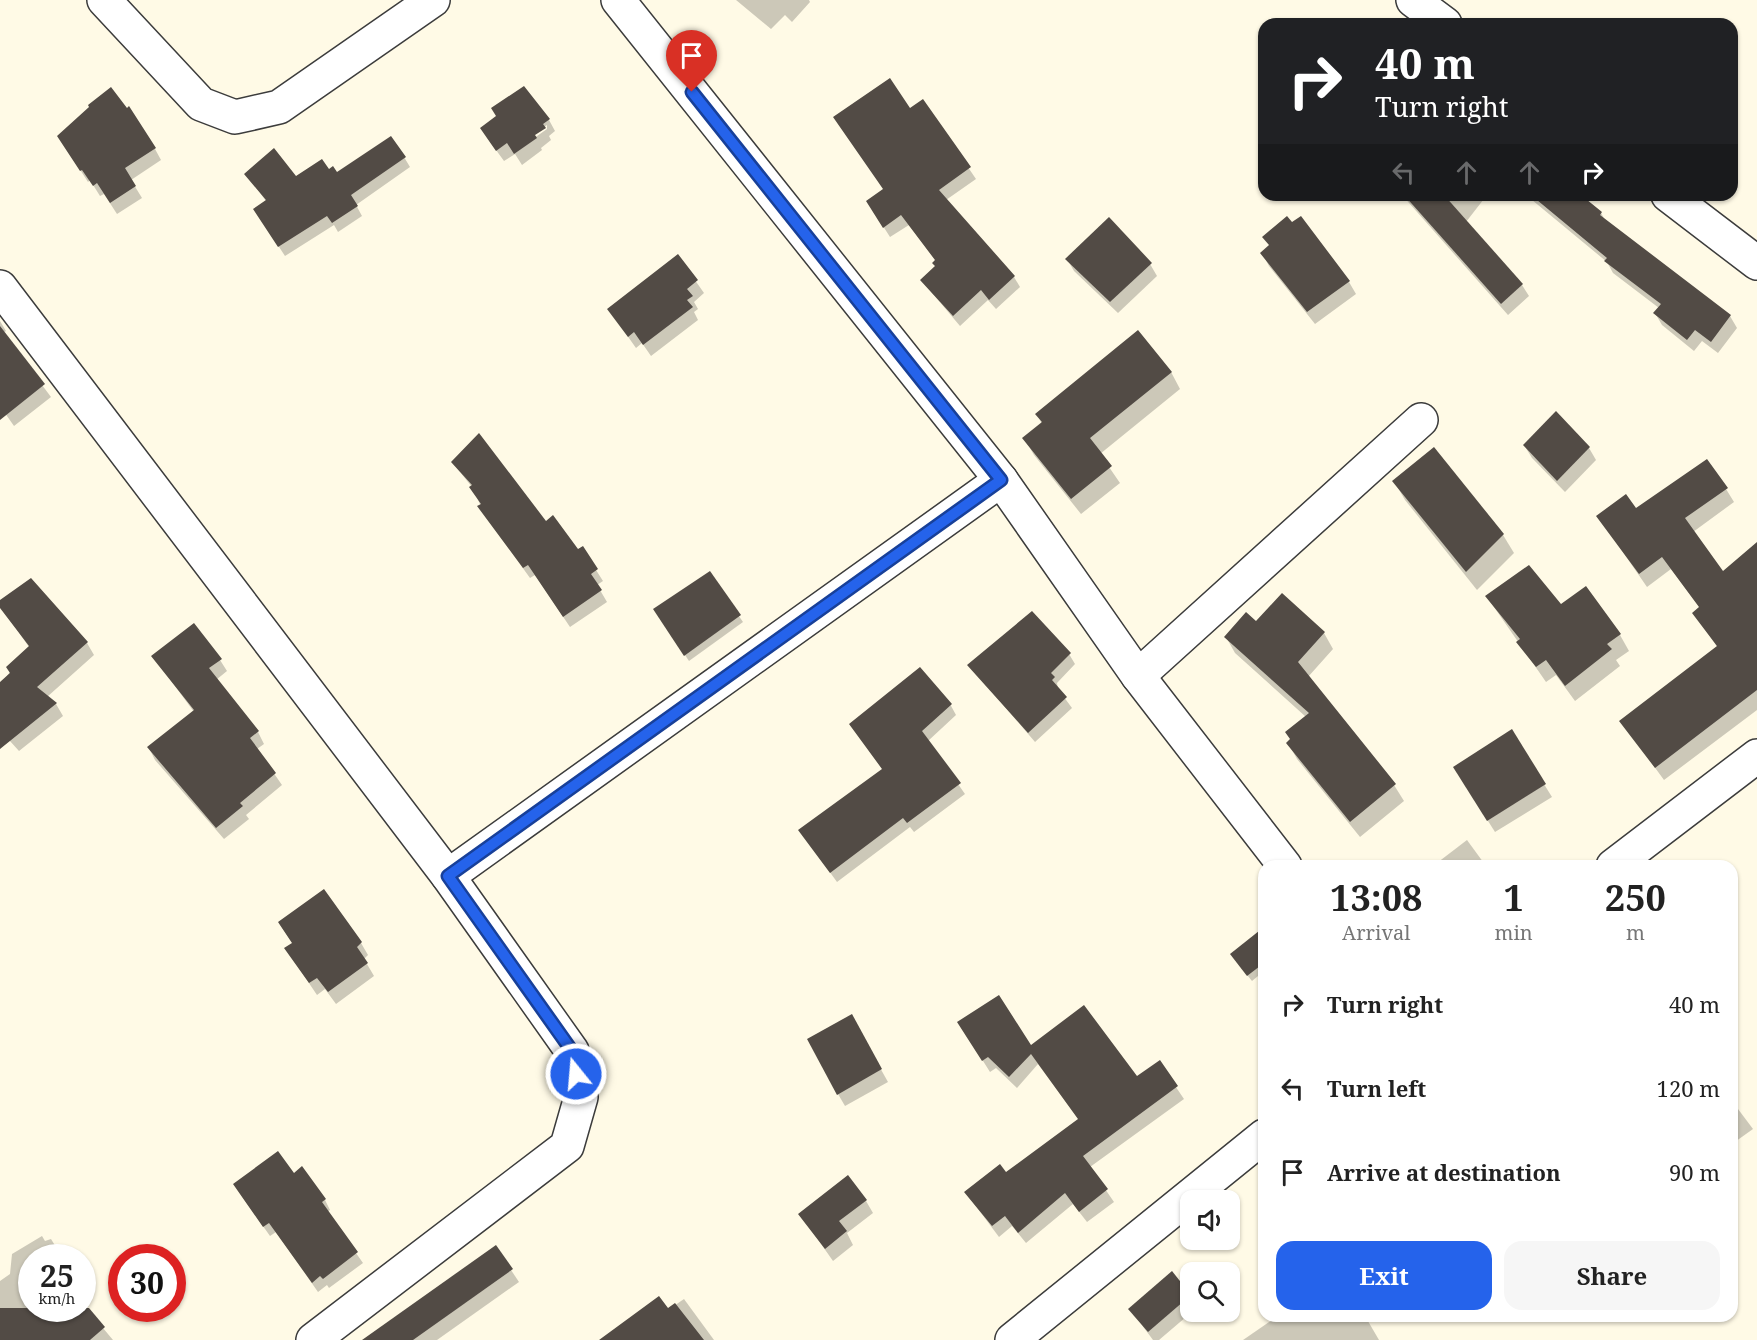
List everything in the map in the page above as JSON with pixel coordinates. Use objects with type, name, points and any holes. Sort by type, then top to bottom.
[{"type":"street","points":[[104,0],[201,104],[235,117],[279,107],[433,0]]},
{"type":"street","points":[[618,0],[1001,480],[1138,676],[1280,860]]},
{"type":"street","points":[[1413,0],[1437,18]]},
{"type":"street","points":[[1676,201],[1757,263]]},
{"type":"street","points":[[0,287],[448,876],[572,1051],[581,1097],[567,1146],[313,1340]]},
{"type":"street","points":[[1138,676],[1421,420]]},
{"type":"street","points":[[448,876],[1001,480]]},
{"type":"street","points":[[1620,860],[1757,756]]},
{"type":"street","points":[[1012,1340],[1258,1141]]},
{"type":"building","points":[[890,78],[910,108],[923,99],[971,167],[939,190],[1015,276],[989,300],[981,290],[953,316],[920,280],[935,266],[932,263],[935,260],[901,215],[883,228],[866,201],[883,189],[833,117]]},
{"type":"building","points":[[524,86],[550,119],[543,124],[546,128],[535,135],[537,138],[514,154],[507,143],[496,151],[480,128],[496,116],[491,108]]},
{"type":"building","points":[[111,87],[127,108],[129,106],[156,148],[125,168],[136,186],[110,203],[97,183],[93,186],[82,170],[80,171],[57,136],[89,107],[88,105]]},
{"type":"building","points":[[391,136],[406,157],[351,195],[358,206],[332,223],[327,216],[278,247],[253,209],[266,200],[244,174],[274,148],[296,176],[322,159],[329,169],[333,166],[337,172]]},
{"type":"building","points":[[1409,201],[1449,201],[1523,284],[1501,304]]},
{"type":"building","points":[[1538,201],[1588,201],[1602,212],[1600,215],[1731,315],[1711,342],[1695,330],[1687,340],[1653,313],[1661,304],[1604,261],[1607,258]]},
{"type":"building","points":[[1287,216],[1292,222],[1301,216],[1350,281],[1307,312],[1260,253],[1269,245],[1262,237]]},
{"type":"building","points":[[1109,217],[1152,263],[1110,302],[1065,259]]},
{"type":"building","points":[[678,254],[698,280],[687,289],[693,296],[687,300],[693,307],[643,345],[634,332],[628,337],[607,309]]},
{"type":"building","points":[[0,326],[45,384],[0,420]]},
{"type":"building","points":[[1138,330],[1172,372],[1090,438],[1112,466],[1071,499],[1022,438],[1042,422],[1035,414]]},
{"type":"building","points":[[1556,411],[1590,447],[1557,481],[1523,445]]},
{"type":"building","points":[[479,433],[546,521],[553,515],[578,549],[583,546],[598,569],[591,574],[602,590],[563,617],[528,565],[523,568],[477,506],[481,504],[469,487],[472,485],[451,462]]},
{"type":"building","points":[[1434,447],[1504,534],[1466,572],[1392,481]]},
{"type":"building","points":[[1707,459],[1728,488],[1685,518],[1723,571],[1757,542],[1757,690],[1655,768],[1619,721],[1717,646],[1692,613],[1699,607],[1662,557],[1639,574],[1596,516],[1626,494],[1636,508]]},
{"type":"building","points":[[1529,565],[1561,604],[1586,586],[1621,634],[1607,644],[1612,649],[1565,686],[1546,660],[1536,667],[1516,642],[1520,639],[1485,596]]},
{"type":"building","points":[[710,571],[741,615],[684,656],[653,609]]},
{"type":"building","points":[[31,578],[88,642],[37,687],[57,703],[0,749],[0,682],[10,673],[6,667],[29,646],[0,608],[0,600]]},
{"type":"building","points":[[1282,593],[1325,632],[1298,662],[1396,784],[1350,822],[1286,743],[1290,739],[1285,732],[1309,713],[1224,637],[1246,612],[1256,621]]},
{"type":"building","points":[[1032,611],[1071,653],[1051,673],[1055,677],[1052,680],[1067,697],[1028,733],[967,665]]},
{"type":"building","points":[[194,623],[222,659],[209,668],[259,731],[250,738],[276,773],[240,803],[243,806],[216,828],[147,747],[194,710],[151,656]]},
{"type":"building","points":[[920,667],[952,704],[922,731],[961,783],[907,823],[903,818],[830,873],[798,830],[882,769],[849,724]]},
{"type":"building","points":[[1512,729],[1546,784],[1487,821],[1453,767]]},
{"type":"building","points":[[324,889],[362,942],[357,947],[368,963],[328,992],[317,978],[309,983],[284,948],[292,943],[278,922]]},
{"type":"building","points":[[1258,932],[1258,968],[1247,976],[1230,954]]},
{"type":"building","points":[[999,995],[1031,1045],[1084,1005],[1137,1076],[1160,1060],[1178,1086],[1083,1156],[1108,1189],[1079,1212],[1065,1193],[1018,1233],[1005,1216],[992,1226],[964,1192],[1000,1164],[1006,1172],[1078,1119],[1031,1054],[1009,1077],[988,1057],[982,1061],[957,1022]]},
{"type":"building","points":[[852,1014],[882,1069],[837,1095],[807,1039]]},
{"type":"building","points":[[278,1151],[294,1173],[302,1166],[326,1199],[322,1202],[358,1252],[323,1279],[320,1276],[312,1283],[269,1223],[263,1227],[233,1184]]},
{"type":"building","points":[[848,1175],[867,1200],[839,1221],[847,1231],[825,1249],[798,1214]]},
{"type":"building","points":[[496,1245],[513,1269],[413,1340],[362,1340]]},
{"type":"building","points":[[1172,1271],[1180,1281],[1180,1304],[1148,1332],[1128,1309]]},
{"type":"building","points":[[659,1296],[668,1308],[675,1303],[704,1340],[599,1340]]},
{"type":"building","points":[[0,1308],[18,1308],[18,1322],[96,1322],[96,1316],[105,1327],[90,1340],[0,1340]]},
{"type":"route","points":[[576,1074],[572,1051],[448,876],[1001,480],[692,92]]}]
